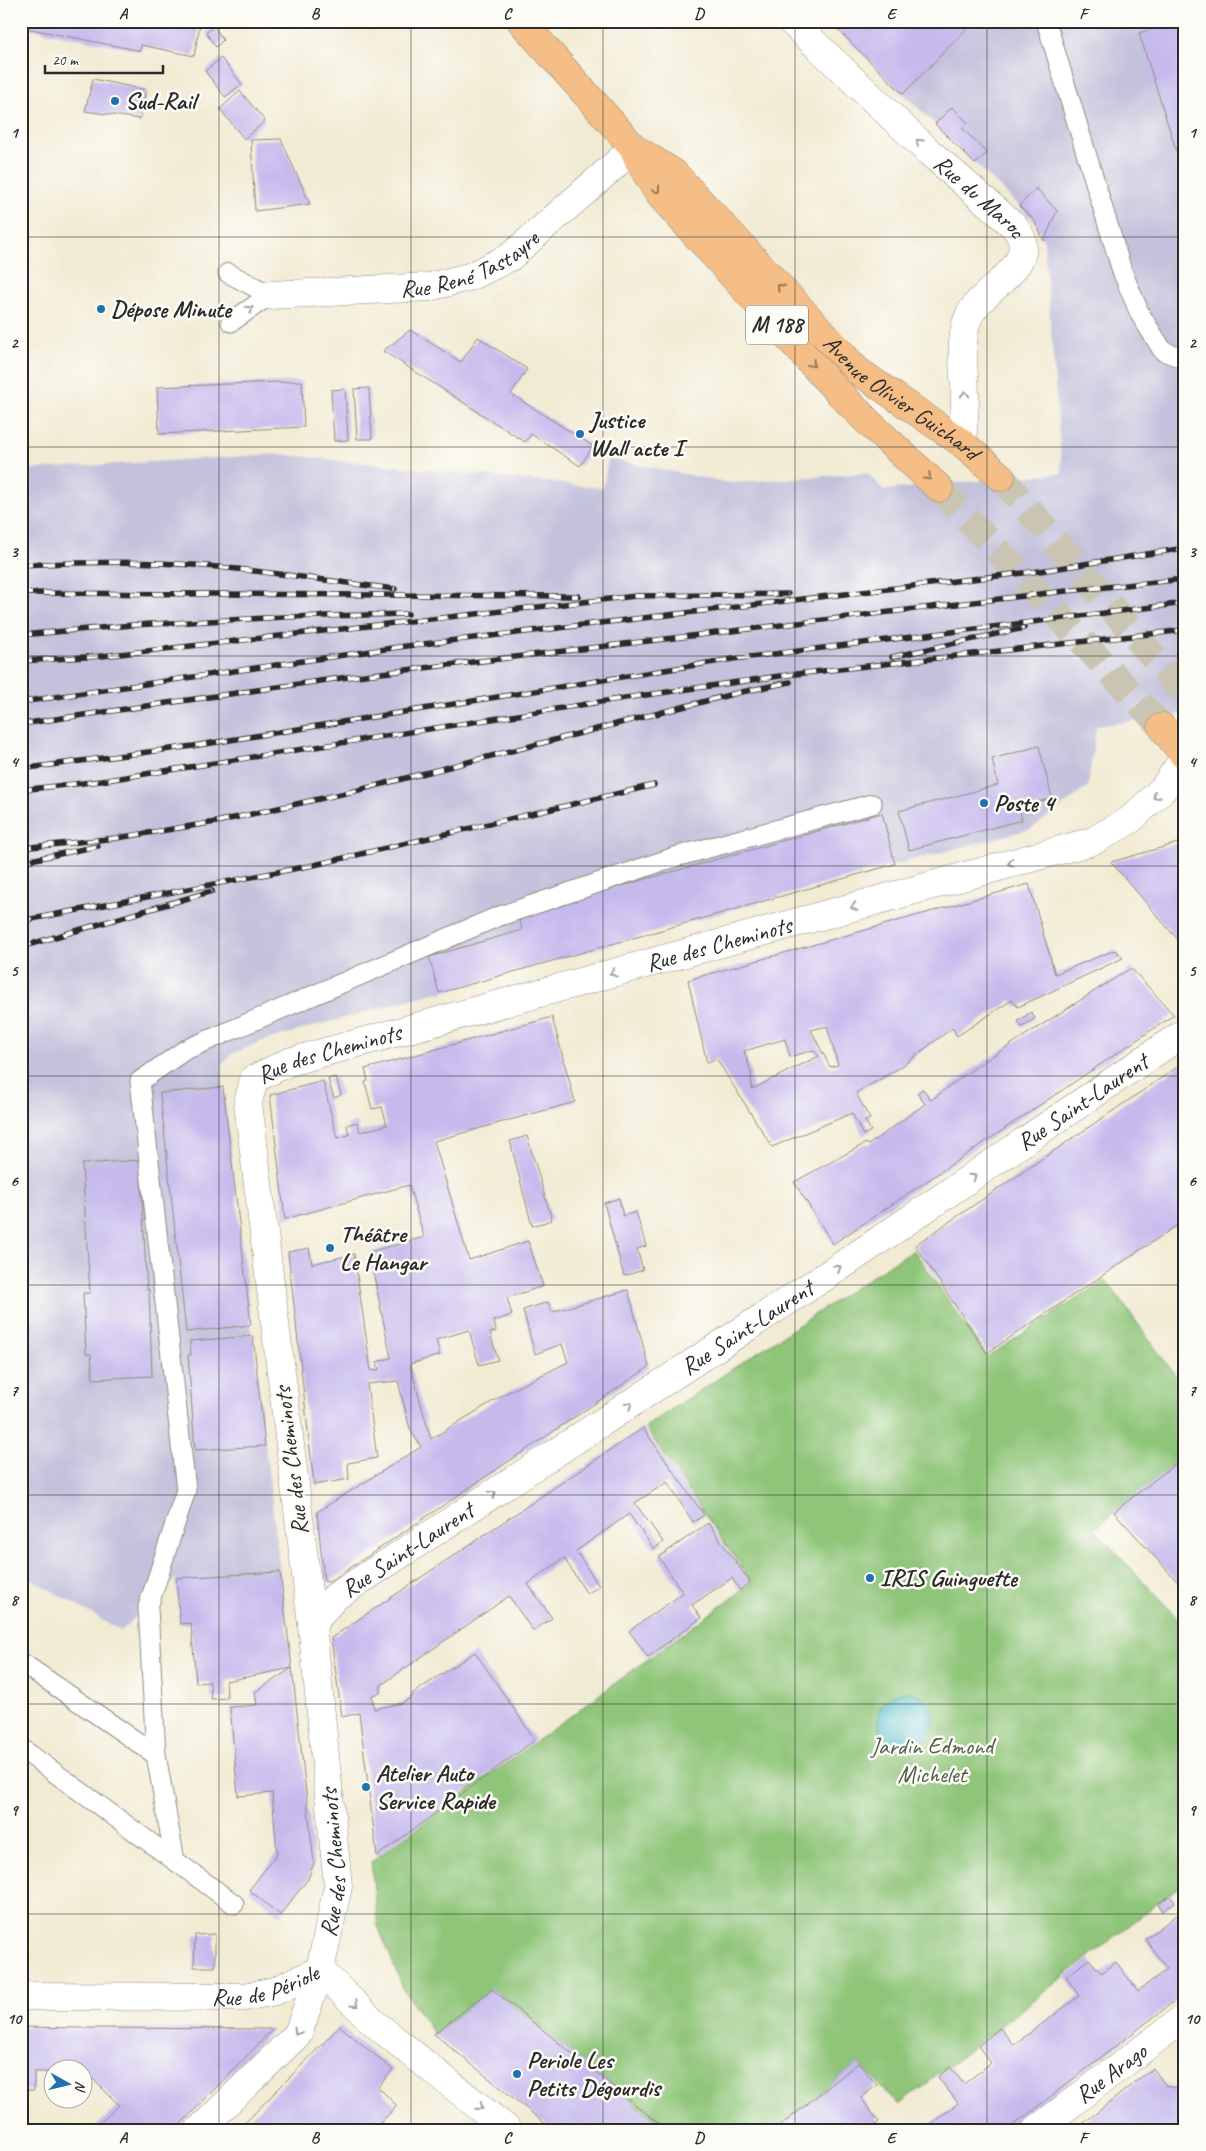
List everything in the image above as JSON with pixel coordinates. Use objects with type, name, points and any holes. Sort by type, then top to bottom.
[{"type":"main road","name":"Avenue Olivier Guichard","points":[[521,21],[634,148],[674,174],[858,371],[962,443],[1002,477]]},
{"type":"main road","name":"Avenue Olivier Guichard","points":[[634,148],[639,161],[659,194],[823,376],[869,423],[939,488]]},
{"type":"main road","points":[[1162,727],[1185,756]]},
{"type":"street","name":"Rue du Maroc","points":[[791,21],[929,152],[1022,235],[1023,256],[1018,264],[977,304],[969,315],[965,330],[965,397],[962,443]]},
{"type":"street","name":"Rue René Tastayre","points":[[270,295],[429,287],[472,276],[510,257],[634,148]]},
{"type":"street","name":"Rue des Cheminots","points":[[200,2130],[298,2034],[320,1970],[338,1886],[312,1624],[248,1103],[254,1080],[289,1062],[1093,841],[1130,820],[1163,789],[1185,756]]},
{"type":"street","name":"Rue Saint-Laurent","points":[[312,1624],[335,1597],[848,1262],[1185,1032]]},
{"type":"street","name":"Rue de Périole","points":[[21,1996],[244,1997],[275,1991],[320,1970],[374,2023],[508,2130]]},
{"type":"street","name":"Rue Arago","points":[[1036,2130],[1185,2017]]},
{"type":"lane","points":[[1046,21],[1122,271],[1140,314],[1163,351],[1185,359]]},
{"type":"lane","points":[[228,273],[270,295],[230,322]]},
{"type":"lane","points":[[175,1861],[156,1755],[148,1608],[186,1490],[140,1081],[185,1050],[497,917],[675,857],[872,804]]},
{"type":"lane","points":[[21,1662],[156,1755]]},
{"type":"lane","points":[[21,1748],[234,1904]]},
{"type":"shaded area","points":[[829,21],[1185,21],[1185,714],[1096,726],[1088,787],[1031,829],[833,881],[262,1041],[232,1054],[223,1064],[223,1087],[280,1572],[176,1578],[121,1631],[21,1573],[21,470],[279,454],[603,488],[608,459],[730,483],[867,473],[884,490],[1062,473],[1042,233],[1034,220]]},
{"type":"green space","name":"Jardin Edmond Michelet","points":[[914,1250],[987,1357],[1106,1280],[1185,1389],[1185,1457],[1094,1529],[1185,1626],[1185,1882],[899,2105],[858,2063],[775,2130],[667,2130],[492,1989],[434,2034],[403,1988],[378,1926],[371,1862],[752,1583],[645,1427]]},
{"type":"water","points":[[900,1692],[912,1692],[922,1696],[930,1704],[934,1720],[930,1736],[922,1744],[912,1748],[900,1748],[890,1744],[882,1736],[878,1726],[878,1714],[882,1704],[890,1696]]},
{"type":"building","points":[[21,21],[182,21],[200,25],[194,56],[141,45],[141,51],[21,27]]},
{"type":"building","points":[[829,21],[974,21],[903,94]]},
{"type":"building","points":[[1177,21],[1185,21],[1184,175],[1139,33]]},
{"type":"building","points":[[214,26],[223,40],[216,47],[206,33]]},
{"type":"building","points":[[221,58],[242,84],[225,97],[205,71]]},
{"type":"building","points":[[93,79],[146,90],[140,119],[85,111]]},
{"type":"building","points":[[240,91],[265,121],[244,139],[220,109]]},
{"type":"building","points":[[952,107],[968,123],[962,128],[987,153],[975,164],[935,124]]},
{"type":"building","points":[[281,139],[310,204],[255,211],[251,140]]},
{"type":"building","points":[[1036,188],[1057,211],[1044,241],[1034,220],[1019,206]]},
{"type":"building","points":[[410,330],[461,362],[478,337],[527,369],[511,394],[593,446],[580,466],[531,434],[525,442],[383,351]]},
{"type":"building","points":[[302,381],[304,427],[159,434],[157,387]]},
{"type":"building","points":[[369,388],[372,439],[357,439],[354,389]]},
{"type":"building","points":[[345,389],[348,440],[334,441],[331,390]]},
{"type":"building","name":"Poste 4","points":[[1039,746],[1052,798],[1019,807],[1022,820],[909,850],[899,811],[998,785],[992,759]]},
{"type":"building","points":[[882,813],[895,864],[439,993],[429,957],[522,930],[518,915]]},
{"type":"building","points":[[1185,841],[1185,948],[1111,862]]},
{"type":"building","points":[[1029,884],[1055,974],[1115,950],[1123,958],[1018,1007],[1012,1000],[957,1036],[952,1028],[901,1067],[856,1093],[870,1119],[865,1121],[871,1131],[863,1135],[852,1113],[772,1147],[716,1058],[707,1063],[688,980]],"holes":[[[827,1026],[838,1065],[830,1067],[811,1030]],[[785,1039],[790,1057],[813,1050],[819,1056],[752,1089],[751,1072],[744,1051]]]},
{"type":"building","points":[[1131,968],[1174,1015],[833,1244],[794,1182],[866,1143],[868,1145],[925,1104],[917,1093],[923,1089],[931,1100],[977,1066]]},
{"type":"building","points":[[1031,1012],[1035,1018],[1022,1027],[1018,1021]]},
{"type":"building","points":[[552,1017],[575,1102],[434,1141],[469,1260],[528,1241],[543,1286],[507,1298],[512,1315],[494,1321],[496,1331],[490,1333],[498,1360],[479,1365],[469,1330],[436,1340],[440,1355],[410,1364],[427,1426],[431,1439],[508,1392],[568,1362],[562,1344],[535,1354],[523,1310],[548,1302],[552,1312],[628,1290],[649,1367],[329,1582],[324,1581],[317,1512],[421,1447],[410,1429],[398,1381],[367,1384],[377,1458],[348,1463],[349,1479],[314,1485],[288,1252],[309,1248],[312,1264],[354,1254],[371,1371],[379,1370],[377,1362],[391,1358],[369,1252],[424,1237],[409,1185],[285,1219],[270,1095],[323,1081],[337,1138],[349,1135],[347,1125],[357,1122],[360,1132],[387,1125],[382,1107],[372,1109],[365,1082],[368,1081],[365,1069]]},
{"type":"building","points":[[1185,1062],[1185,1220],[987,1353],[915,1245]]},
{"type":"building","points":[[336,1077],[341,1095],[334,1098],[328,1079]]},
{"type":"building","points":[[223,1087],[251,1325],[186,1332],[160,1093]]},
{"type":"building","points":[[527,1136],[552,1220],[532,1226],[510,1141]]},
{"type":"building","points":[[140,1160],[147,1290],[149,1289],[152,1376],[93,1379],[91,1354],[86,1354],[83,1293],[90,1293],[82,1164]]},
{"type":"building","points":[[619,1198],[623,1216],[636,1212],[646,1246],[637,1249],[643,1270],[624,1276],[604,1203]]},
{"type":"building","points":[[253,1336],[265,1446],[195,1450],[188,1355],[191,1355],[190,1341]]},
{"type":"building","points":[[643,1428],[704,1515],[693,1522],[667,1482],[635,1503],[663,1542],[654,1549],[629,1514],[576,1551],[599,1586],[587,1594],[564,1558],[528,1584],[552,1618],[533,1631],[509,1596],[381,1685],[380,1693],[372,1695],[374,1709],[402,1703],[413,1696],[412,1694],[475,1652],[535,1740],[377,1856],[359,1713],[342,1717],[331,1638]]},
{"type":"building","points":[[1185,1456],[1185,1513],[1181,1516],[1185,1520],[1185,1590],[1114,1512]]},
{"type":"building","points":[[708,1523],[750,1582],[740,1590],[732,1578],[692,1605],[701,1618],[648,1657],[629,1631],[683,1593],[659,1557]]},
{"type":"building","points":[[280,1572],[292,1668],[226,1681],[227,1698],[211,1699],[210,1682],[196,1683],[191,1623],[180,1624],[176,1578]]},
{"type":"building","points":[[292,1668],[314,1863],[308,1879],[280,1915],[249,1890],[277,1854],[272,1793],[238,1796],[230,1707],[257,1705],[255,1692]]},
{"type":"building","points":[[1170,1896],[1175,1902],[1163,1911],[1158,1904]]},
{"type":"building","points":[[1185,1909],[1185,1993],[1007,2130],[929,2130],[927,2127],[958,2103],[938,2077],[950,2067],[964,2084],[991,2063],[978,2046],[1000,2028],[1014,2045],[1079,1996],[1066,1977],[1089,1959],[1101,1973],[1116,1962],[1138,1991],[1167,1969],[1145,1939]]},
{"type":"building","points":[[215,1934],[215,1967],[194,1967],[195,1935]]},
{"type":"building","points":[[492,1989],[667,2130],[553,2130],[434,2034]]},
{"type":"building","points":[[340,2026],[393,2070],[378,2087],[397,2106],[373,2130],[238,2130]]},
{"type":"building","points":[[21,2027],[273,2029],[175,2130],[100,2130],[97,2126],[119,2105],[92,2078],[92,2058],[42,2058],[42,2072],[34,2072],[34,2090],[21,2090]]},
{"type":"building","points":[[858,2063],[877,2085],[861,2098],[879,2122],[870,2130],[775,2130]]},
{"type":"building","points":[[1153,2068],[1166,2086],[1185,2090],[1185,2130],[1075,2130]]},
{"type":"tunnel","points":[[1001,477],[1185,694]]},
{"type":"tunnel","points":[[939,488],[1162,727]]},
{"type":"railway","points":[[21,702],[406,646],[1040,571],[1185,548]]},
{"type":"railway","points":[[21,565],[107,562],[188,565],[247,570],[395,589]]},
{"type":"railway","points":[[21,724],[348,677],[1057,592],[1185,579]]},
{"type":"railway","points":[[21,593],[578,596]]},
{"type":"railway","points":[[21,661],[102,656],[636,596],[788,594]]},
{"type":"railway","points":[[21,769],[193,746],[733,659],[1185,603]]},
{"type":"railway","points":[[21,635],[133,625],[284,617],[408,614]]},
{"type":"railway","points":[[892,657],[1024,628]]},
{"type":"railway","points":[[21,790],[101,781],[625,698],[787,675],[1185,630]]},
{"type":"railway","points":[[21,848],[117,838],[216,822],[359,790],[737,693],[790,682]]},
{"type":"railway","points":[[21,921],[314,865],[654,785]]},
{"type":"railway","points":[[21,862],[98,846]]},
{"type":"railway","points":[[21,947],[212,891]]},
{"type":"place","name":"Sud-Rail","points":[[115,101]]},
{"type":"place","name":"Dépose Minute","points":[[101,309]]},
{"type":"place","name":"Justice Wall acte I","points":[[580,434]]},
{"type":"place","name":"Poste 4","points":[[984,803]]},
{"type":"place","name":"Théâtre Le Hangar","points":[[330,1248]]},
{"type":"place","name":"IRIS Guinguette","points":[[870,1578]]},
{"type":"place","name":"Atelier Auto Service Rapide","points":[[366,1787]]},
{"type":"place","name":"Periole Les Petits Dégourdis","points":[[517,2074]]}]
